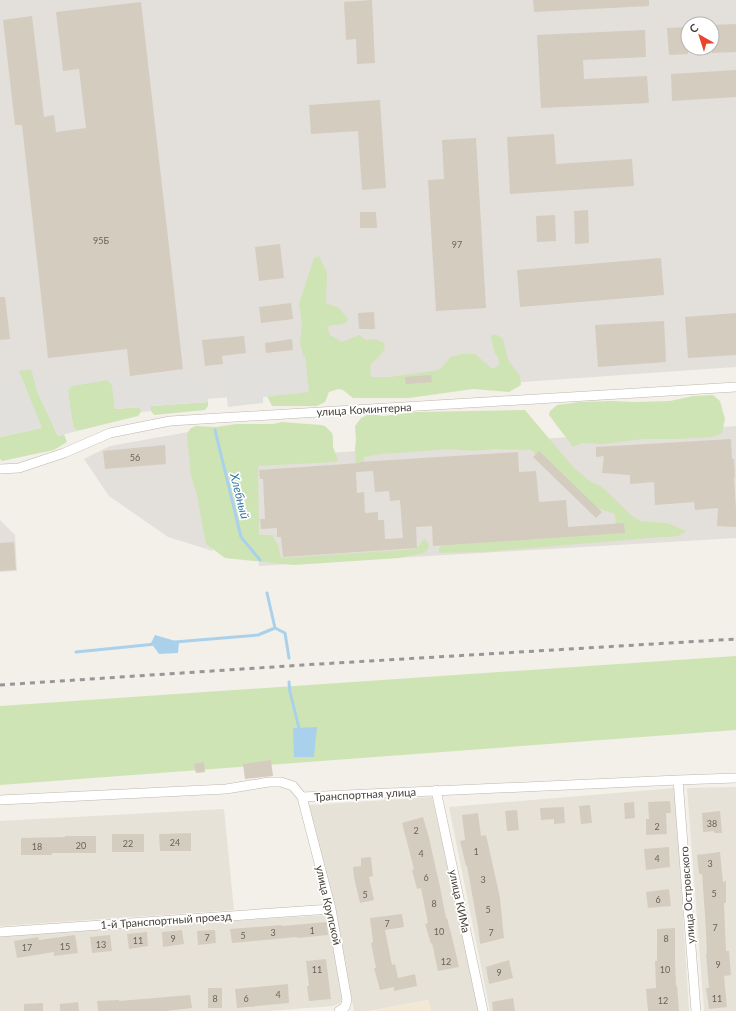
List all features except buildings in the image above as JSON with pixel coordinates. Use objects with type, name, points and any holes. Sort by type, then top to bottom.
[{"type":"street","name":"улица Коминтерна","points":[[0,470],[19,468],[64,453],[110,433],[170,421],[736,387]]},
{"type":"street","name":"Транспортная улица","points":[[0,800],[226,789],[269,782],[281,782],[294,786],[302,797],[736,778]]},
{"type":"street","name":"улица Островского","points":[[678,780],[696,1011]]},
{"type":"street","name":"улица КИМа","points":[[436,790],[483,1011]]},
{"type":"street","name":"улица Крупской","points":[[302,797],[331,909],[347,1000],[345,1007],[339,1011]]},
{"type":"street","name":"1-й Транспортный проезд","points":[[0,932],[331,909]]},
{"type":"shaded area","points":[[0,0],[736,0],[736,367],[522,382],[317,390],[120,406],[51,425],[0,431]]},
{"type":"shaded area","points":[[305,356],[309,392],[263,397],[263,403],[228,407],[223,364]]},
{"type":"shaded area","points":[[19,371],[42,428],[0,437],[0,374]]},
{"type":"shaded area","points":[[205,371],[208,402],[151,406],[151,411],[141,412],[140,407],[115,409],[112,385],[107,380],[72,386],[68,391],[73,427],[77,431],[58,436],[38,394],[33,376],[48,382],[128,374],[129,380]]},
{"type":"shaded area","points":[[736,426],[736,538],[259,566],[252,458]]},
{"type":"shaded area","points":[[194,431],[213,551],[168,537],[109,496],[84,459],[110,446]]},
{"type":"shaded area","points":[[0,520],[15,535],[17,571],[0,572]]},
{"type":"shaded area","points":[[736,787],[736,1011],[704,1011],[687,788]]},
{"type":"shaded area","points":[[675,788],[689,1011],[490,1011],[449,807]]},
{"type":"shaded area","points":[[432,797],[480,1011],[431,1011],[428,1000],[369,1011],[354,1011],[329,888],[309,805]]},
{"type":"shaded area","points":[[224,809],[234,910],[0,926],[0,821]]},
{"type":"shaded area","points":[[329,915],[342,1002],[334,1006],[268,1011],[0,1011],[0,935]]},
{"type":"shaded area","points":[[429,1000],[431,1011],[369,1011]]},
{"type":"green space","points":[[319,256],[327,273],[326,303],[339,308],[348,319],[346,323],[327,327],[330,335],[342,342],[359,335],[366,340],[376,339],[384,343],[385,348],[382,353],[371,364],[370,373],[372,377],[390,377],[439,370],[451,357],[461,354],[475,354],[491,368],[495,368],[499,365],[499,360],[494,351],[491,336],[495,334],[503,339],[508,360],[520,376],[521,385],[509,392],[473,389],[409,398],[353,398],[343,390],[338,389],[329,392],[325,402],[317,406],[272,406],[266,394],[305,363],[300,343],[302,323],[299,304],[314,258]]},
{"type":"green space","points":[[31,369],[38,394],[58,436],[64,434],[67,442],[54,450],[2,461],[0,459],[0,437],[41,428],[19,371]]},
{"type":"green space","points":[[107,380],[112,385],[115,409],[140,407],[141,412],[138,416],[77,431],[73,427],[68,391],[72,386]]},
{"type":"green space","points":[[713,395],[720,401],[725,419],[722,433],[713,437],[644,439],[602,444],[582,443],[573,447],[549,415],[550,411],[557,405],[580,402],[670,401],[693,396]]},
{"type":"green space","points":[[208,402],[208,406],[205,410],[154,415],[151,411],[151,406]]},
{"type":"green space","points":[[525,410],[574,468],[591,482],[602,487],[632,516],[641,521],[667,523],[686,531],[680,535],[671,537],[484,552],[439,553],[439,548],[445,543],[616,530],[615,515],[594,507],[531,450],[497,449],[472,451],[451,449],[382,454],[364,457],[363,466],[356,466],[355,426],[361,418],[369,414],[383,416],[417,412]]},
{"type":"green space","points":[[282,422],[325,426],[332,433],[333,447],[338,460],[336,462],[258,466],[259,535],[272,535],[278,545],[281,558],[416,549],[424,539],[427,541],[429,546],[427,550],[424,553],[399,558],[294,565],[225,558],[206,544],[197,495],[191,476],[187,436],[188,432],[191,428],[196,426],[216,427],[236,424],[273,424]]},
{"type":"green space","points":[[736,656],[736,730],[0,785],[0,706]]},
{"type":"water","points":[[155,635],[179,642],[178,653],[159,654],[151,643]]},
{"type":"water","points":[[317,727],[314,757],[294,757],[293,728]]},
{"type":"waterway","name":"Хлебный","points":[[215,430],[241,537],[260,560]]},
{"type":"waterway","name":"Хлебный","points":[[267,593],[275,628],[285,633],[289,658]]},
{"type":"waterway","points":[[175,642],[258,635],[275,628]]},
{"type":"waterway","points":[[76,652],[156,644]]},
{"type":"waterway","name":"Хлебный","points":[[289,682],[299,728]]},
{"type":"railway","points":[[0,685],[736,639]]}]
